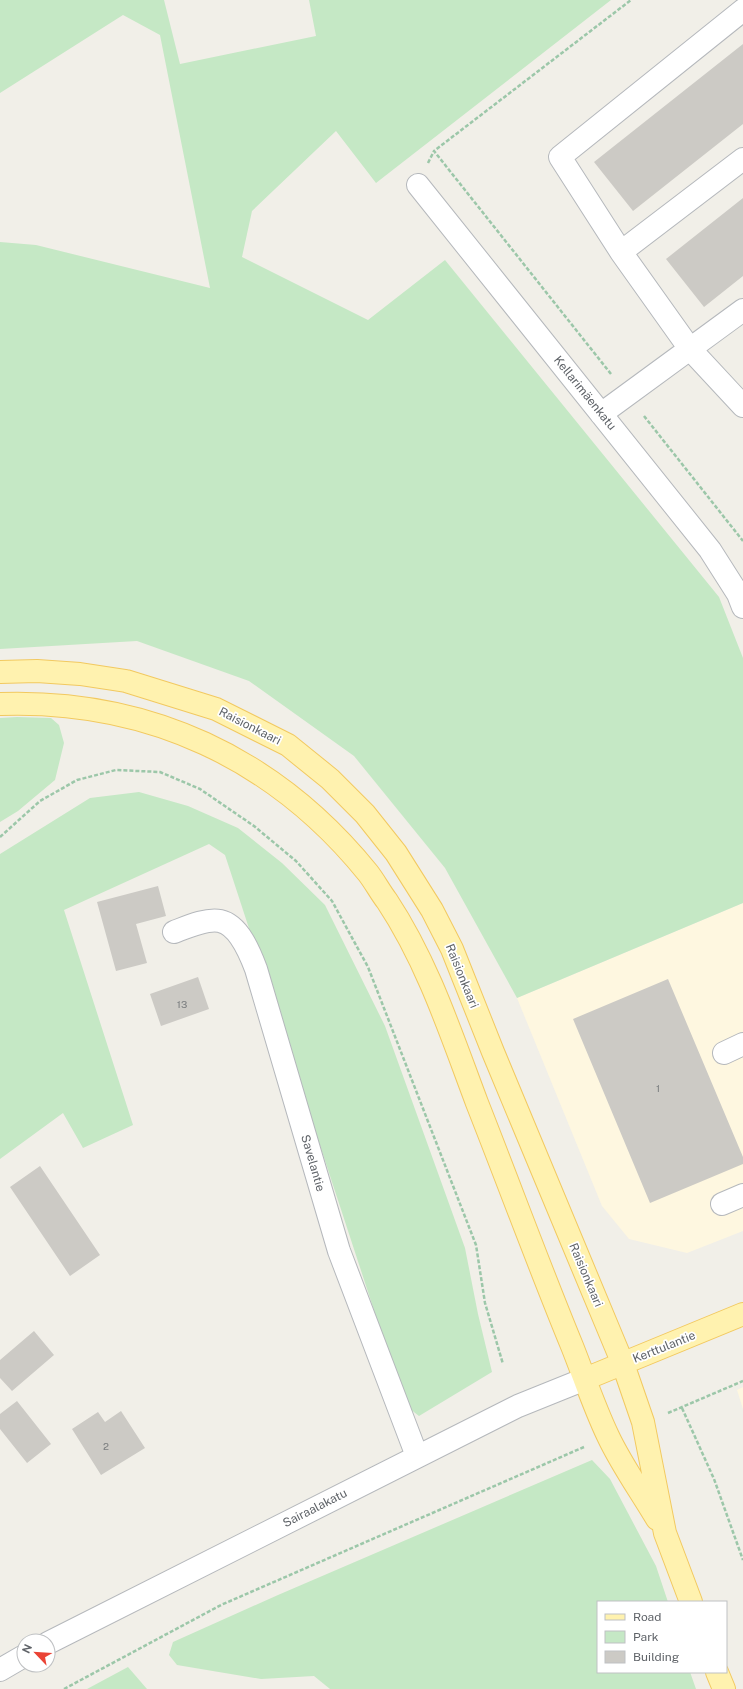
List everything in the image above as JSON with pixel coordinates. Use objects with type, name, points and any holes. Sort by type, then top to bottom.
[{"type":"main road","name":"Raisionkaari","points":[[0,672],[37,671],[80,674],[126,681],[216,709],[288,745],[330,779],[365,814],[413,879],[432,910],[452,949],[499,1067],[623,1364],[643,1422],[666,1533],[691,1601]]},
{"type":"main road","name":"Raisionkaari","points":[[0,704],[25,703],[85,709],[142,720],[200,741],[246,765],[284,790],[324,824],[369,874],[404,927],[435,992],[608,1437],[666,1533]]},
{"type":"main road","name":"Kerttulantie","points":[[585,1379],[743,1314]]},
{"type":"main road","points":[[717,1673],[724,1689]]},
{"type":"street","points":[[743,10],[560,157],[622,252],[690,349],[743,406]]},
{"type":"street","points":[[622,252],[743,159]]},
{"type":"street","name":"Kellarimäenkatu","points":[[418,185],[710,550],[738,594],[743,607]]},
{"type":"street","points":[[601,414],[743,310]]},
{"type":"street","name":"Savelantie","points":[[174,932],[200,923],[220,921],[235,930],[247,947],[256,969],[339,1251],[417,1456]]},
{"type":"street","points":[[722,1204],[743,1195]]},
{"type":"street","name":"Sairaalakatu","points":[[56,1639],[518,1406],[585,1379]]},
{"type":"street","points":[[0,1670],[16,1661]]},
{"type":"path","points":[[631,0],[434,151],[743,541]]},
{"type":"path","points":[[0,837],[40,802],[77,780],[116,770],[160,772],[200,789],[254,826],[296,861],[332,902],[368,967],[476,1245],[485,1303],[503,1364]]},
{"type":"path","points":[[643,1422],[682,1408],[743,1381]]},
{"type":"path","points":[[682,1408],[714,1479],[743,1560]]},
{"type":"path","points":[[64,1689],[221,1605],[608,1437]]},
{"type":"shaded area","points":[[743,903],[743,1231],[687,1253],[629,1239],[602,1206],[517,998]]},
{"type":"shaded area","points":[[743,1387],[743,1409],[737,1390]]},
{"type":"green space","points":[[0,0],[164,0],[180,64],[316,36],[309,0],[611,0],[376,183],[336,131],[252,211],[242,257],[368,320],[445,260],[719,597],[743,658],[743,903],[517,998],[445,868],[354,756],[249,681],[137,641],[0,649],[0,242],[36,245],[210,288],[160,35],[123,15],[0,93]]},
{"type":"green space","points":[[0,718],[51,718],[59,725],[64,743],[55,780],[18,811],[0,822]]},
{"type":"green space","points":[[139,792],[188,806],[238,828],[282,863],[325,905],[385,1026],[465,1248],[478,1314],[492,1372],[419,1416],[405,1405],[225,855],[209,844],[64,910],[133,1125],[83,1148],[63,1113],[0,1159],[0,854],[90,798]]},
{"type":"green space","points":[[592,1460],[610,1479],[656,1566],[668,1601],[597,1601],[597,1673],[690,1673],[696,1689],[330,1689],[314,1676],[261,1679],[177,1665],[169,1655],[173,1642],[278,1595]]},
{"type":"green space","points":[[128,1667],[147,1689],[87,1689]]},
{"type":"building","points":[[743,44],[743,124],[633,211],[594,162]]},
{"type":"building","points":[[743,198],[743,276],[704,307],[666,259]]},
{"type":"building","points":[[158,886],[166,916],[136,924],[147,963],[116,971],[97,902]]},
{"type":"building","points":[[198,977],[209,1009],[161,1026],[150,994]]},
{"type":"building","points":[[668,979],[743,1157],[743,1164],[650,1203],[573,1019]]},
{"type":"building","points":[[40,1166],[100,1255],[70,1276],[10,1187]]},
{"type":"building","points":[[34,1331],[54,1355],[12,1391],[0,1378],[0,1360]]},
{"type":"building","points":[[17,1401],[51,1444],[27,1463],[0,1429],[0,1414]]},
{"type":"building","points":[[121,1411],[145,1448],[101,1475],[72,1429],[98,1412],[105,1422]]}]
